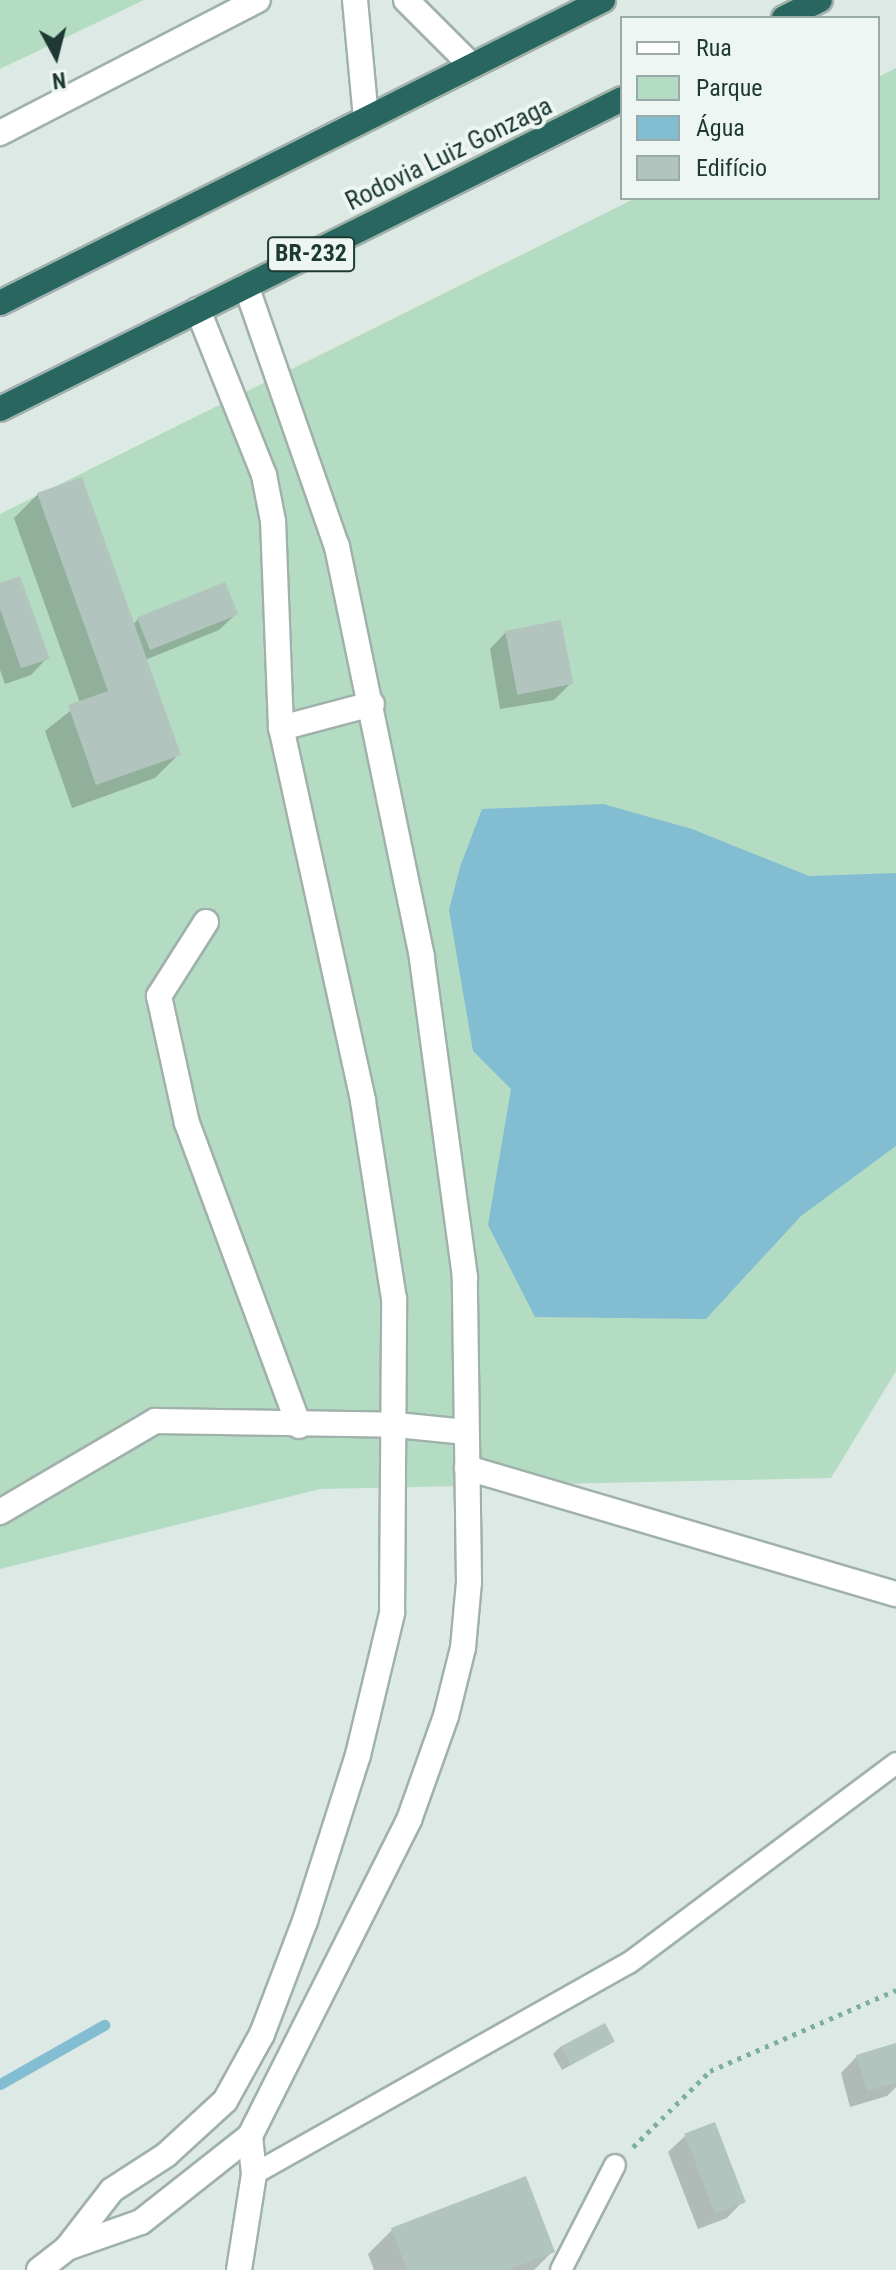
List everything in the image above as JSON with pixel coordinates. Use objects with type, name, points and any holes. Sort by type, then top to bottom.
[{"type":"highway","points":[[0,303],[603,0]]},
{"type":"highway","points":[[788,16],[820,0]]},
{"type":"highway","name":"Rodovia Luiz Gonzaga","points":[[0,409],[620,100]]},
{"type":"street","points":[[0,133],[258,0]]},
{"type":"street","points":[[355,0],[366,118]]},
{"type":"street","points":[[406,0],[472,66]]},
{"type":"street","points":[[67,2248],[141,2222],[250,2136],[409,1820],[446,1716],[464,1635],[467,1468],[465,1277],[422,957],[372,704],[337,547],[246,286]]},
{"type":"street","points":[[39,2270],[67,2248],[112,2190],[166,2155],[225,2101],[262,2034],[305,1921],[358,1755],[392,1613],[397,1425],[394,1299],[363,1100],[281,728],[273,521],[264,475],[198,310]]},
{"type":"street","points":[[281,728],[372,704]]},
{"type":"street","points":[[206,922],[159,996],[187,1123],[299,1426]]},
{"type":"street","points":[[0,1512],[155,1421],[299,1426],[397,1425],[466,1432]]},
{"type":"street","points":[[467,1468],[896,1594]]},
{"type":"street","points":[[239,2270],[254,2174],[250,2136]]},
{"type":"lane","points":[[254,2174],[629,1963],[896,1763]]},
{"type":"lane","points":[[561,2270],[615,2165]]},
{"type":"path","points":[[615,2165],[710,2071],[896,1990]]},
{"type":"green space","points":[[0,0],[144,0],[0,69]]},
{"type":"green space","points":[[896,68],[896,1371],[831,1478],[320,1489],[0,1569],[0,514],[632,200],[880,200],[880,76]]},
{"type":"water","points":[[603,804],[692,829],[809,876],[896,873],[896,1146],[801,1216],[706,1319],[535,1317],[488,1225],[511,1089],[473,1051],[449,910],[460,867],[482,809]]},
{"type":"building","points":[[82,477],[181,755],[96,785],[68,705],[108,691],[37,493]]},
{"type":"building","points":[[20,576],[50,659],[21,668],[0,609],[0,583]]},
{"type":"building","points":[[225,582],[238,614],[150,650],[137,618]]},
{"type":"building","points":[[561,620],[573,684],[517,695],[505,631]]},
{"type":"building","points":[[605,2023],[615,2042],[571,2065],[561,2046]]},
{"type":"building","points":[[896,2043],[896,2083],[867,2091],[856,2055]]},
{"type":"building","points":[[715,2122],[746,2202],[715,2214],[684,2134]]},
{"type":"building","points":[[526,2176],[555,2252],[508,2270],[407,2270],[391,2228]]},
{"type":"waterway","points":[[0,2084],[104,2025]]}]
